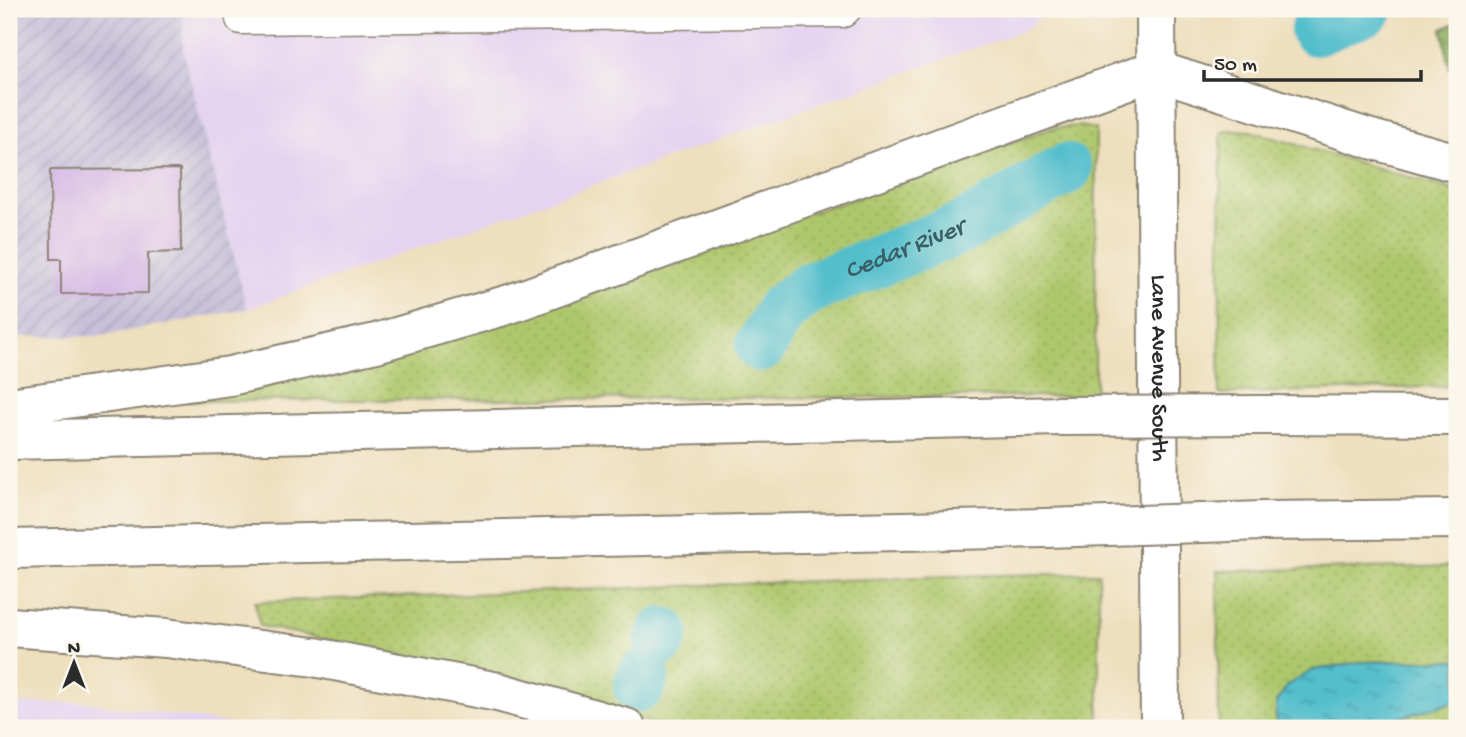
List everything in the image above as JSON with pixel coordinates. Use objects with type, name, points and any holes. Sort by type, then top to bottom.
[{"type":"main road","name":"Lane Avenue South","points":[[1156,9],[1160,728]]},
{"type":"main road","points":[[9,407],[230,376],[403,335],[510,304],[1155,70],[1371,139],[1457,163]]},
{"type":"main road","points":[[9,440],[1061,416],[1457,416]]},
{"type":"main road","points":[[9,549],[1457,519]]},
{"type":"main road","points":[[9,627],[166,638],[314,657],[498,692],[626,728]]},
{"type":"lane","points":[[241,9],[241,19],[843,12],[846,9]]},
{"type":"shaded area","points":[[9,9],[183,9],[183,50],[247,309],[100,336],[9,337]]},
{"type":"shaded area","points":[[183,9],[1050,9],[1025,30],[247,309],[183,50]]},
{"type":"shaded area","points":[[86,702],[257,728],[9,728],[9,704]]},
{"type":"green space","points":[[1457,22],[1457,71],[1450,69],[1442,29]]},
{"type":"green space","points":[[1080,126],[1096,129],[1095,396],[183,401],[841,203],[1052,128]]},
{"type":"green space","points":[[1229,130],[1250,131],[1457,191],[1457,386],[1219,394],[1221,133]]},
{"type":"green space","points":[[1457,566],[1457,660],[1361,662],[1276,702],[1276,728],[1219,728],[1217,571]]},
{"type":"green space","points":[[1099,573],[1099,728],[670,728],[394,653],[260,626],[255,602],[951,576]]},
{"type":"green space","points":[[1457,701],[1457,728],[1364,728]]},
{"type":"water","points":[[1457,660],[1457,701],[1364,728],[1276,728],[1276,702],[1289,684],[1313,670],[1361,662]]},
{"type":"building","points":[[180,169],[181,252],[148,253],[148,293],[61,294],[61,259],[51,259],[50,170]]},
{"type":"waterway","name":"Cedar River","points":[[1316,30],[1367,9]]},
{"type":"waterway","name":"Cedar River","points":[[761,346],[782,309],[810,288],[962,228],[1066,169]]},
{"type":"waterway","name":"Cedar River","points":[[660,641],[663,633]]},
{"type":"waterway","name":"Cedar River","points":[[639,686],[643,676]]}]
